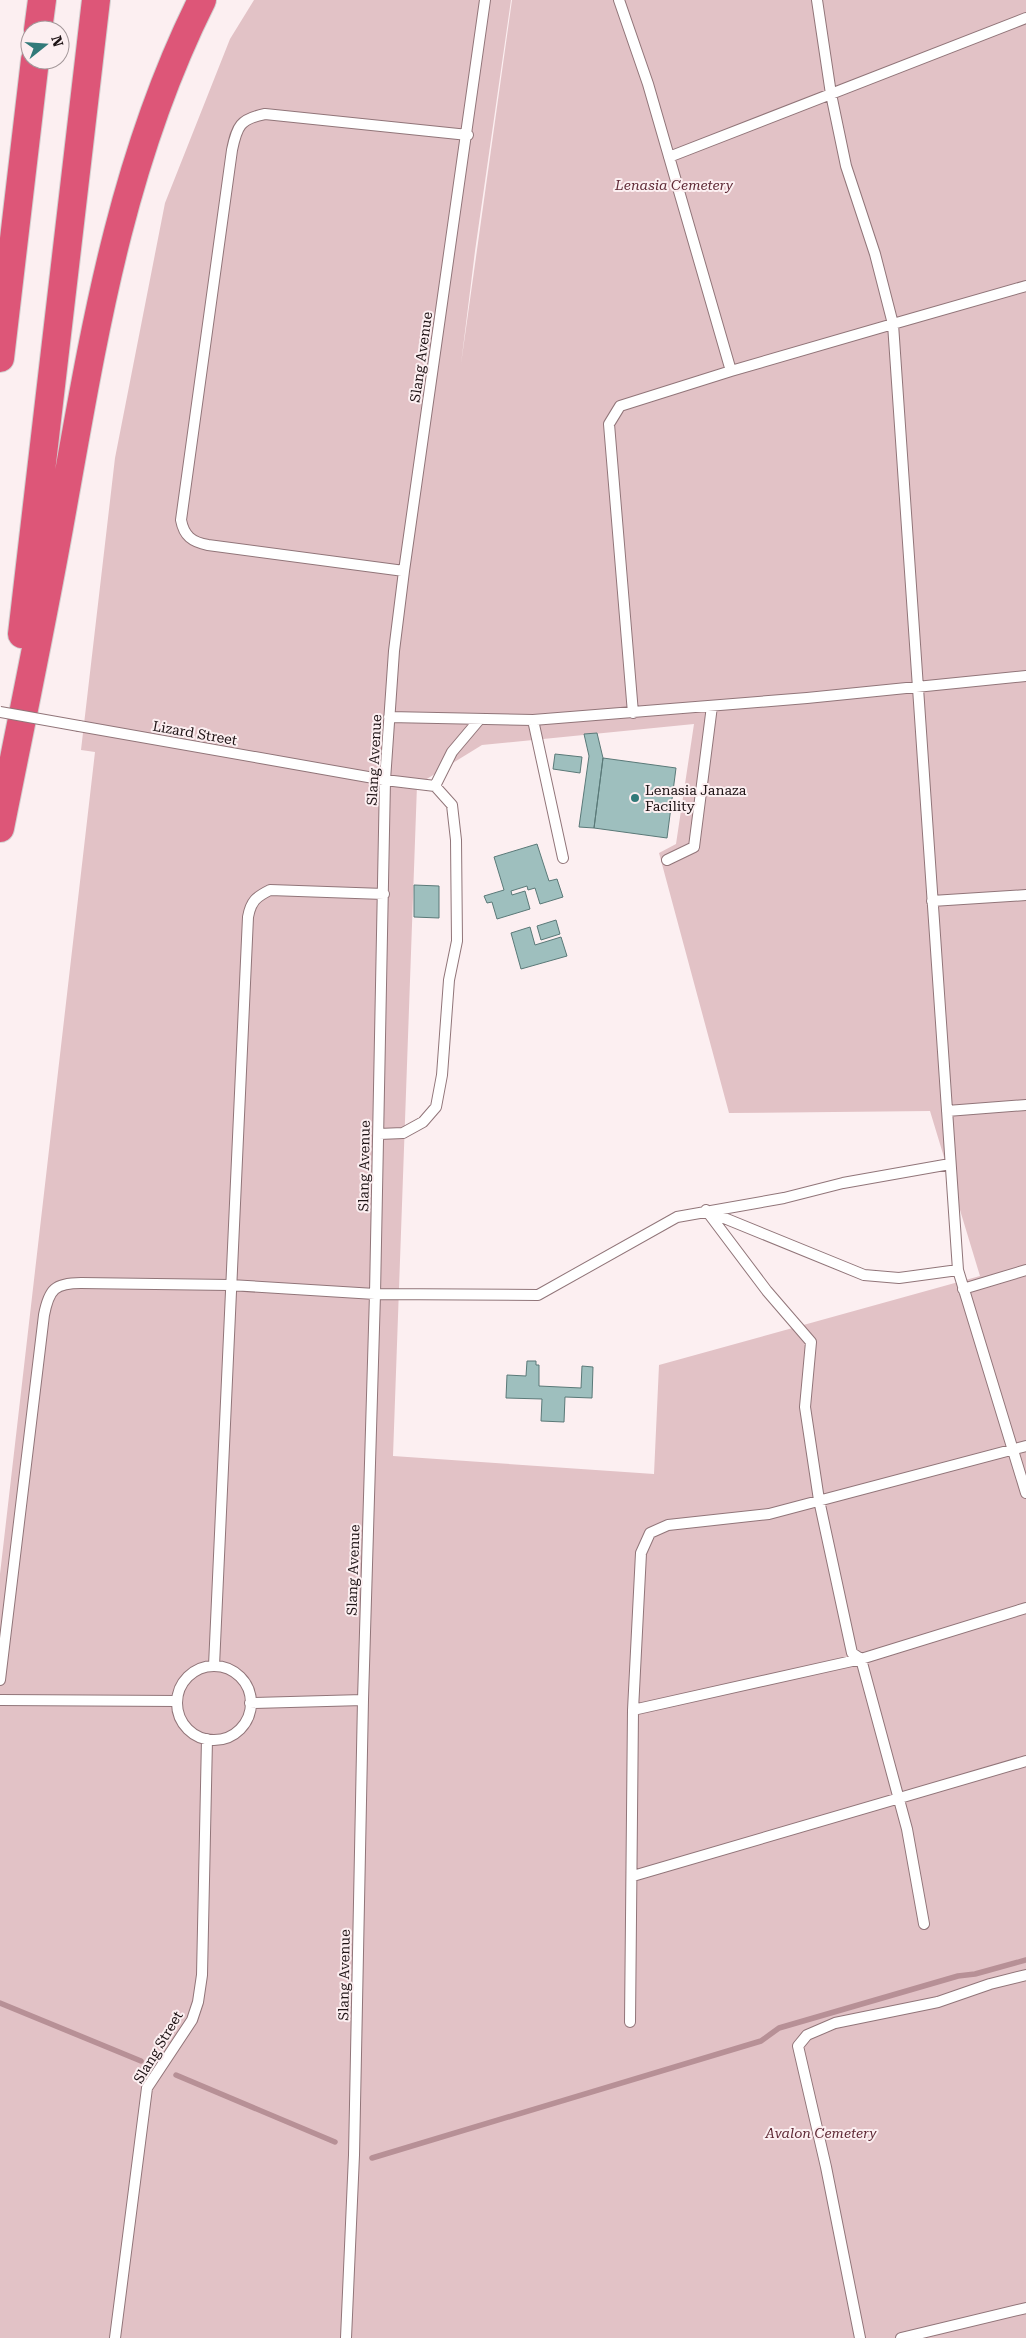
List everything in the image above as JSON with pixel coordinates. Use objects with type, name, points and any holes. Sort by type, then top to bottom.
[{"type":"highway","points":[[39,20],[42,0]]},
{"type":"highway","points":[[0,820],[96,0]]},
{"type":"highway","points":[[0,828],[59,531],[92,339],[117,230],[150,123],[177,53],[202,0]]},
{"type":"highway","points":[[0,358],[34,70]]},
{"type":"lane","name":"Slang Avenue","points":[[346,2338],[354,2156],[363,1700],[379,1134],[385,780],[394,651],[404,571],[468,135],[485,0]]},
{"type":"lane","points":[[619,0],[648,84],[731,370]]},
{"type":"lane","points":[[817,0],[830,94],[846,166],[876,254],[893,324],[958,1270],[1026,1493]]},
{"type":"lane","points":[[669,156],[1026,18]]},
{"type":"lane","points":[[404,571],[208,545],[191,539],[183,528],[181,520],[232,150],[235,134],[242,122],[250,117],[265,114],[468,135]]},
{"type":"lane","points":[[633,713],[610,424],[620,406],[731,370],[1026,286]]},
{"type":"lane","points":[[389,717],[533,720],[712,706],[1026,676]]},
{"type":"lane","points":[[667,860],[694,847],[712,706]]},
{"type":"lane","name":"Lizard Street","points":[[0,712],[385,780],[435,786]]},
{"type":"lane","points":[[379,1134],[403,1133],[422,1122],[436,1107],[442,1074],[449,980],[457,941],[456,840],[452,805],[435,786],[452,752],[479,720]]},
{"type":"lane","points":[[533,720],[563,858]]},
{"type":"lane","points":[[214,1666],[247,933],[251,904],[257,896],[270,890],[384,894]]},
{"type":"lane","points":[[932,901],[1026,895]]},
{"type":"lane","points":[[947,1111],[1026,1105]]},
{"type":"lane","points":[[0,1680],[47,1300],[54,1289],[65,1283],[230,1285],[375,1294],[538,1295],[677,1217],[706,1210],[784,1198],[843,1183],[950,1164]]},
{"type":"lane","points":[[706,1210],[864,1275],[899,1278],[958,1270]]},
{"type":"lane","points":[[706,1210],[767,1291],[811,1342],[805,1407],[819,1500],[852,1653],[861,1659],[907,1830],[924,1924]]},
{"type":"lane","points":[[963,1289],[1026,1270]]},
{"type":"lane","points":[[630,2022],[633,1710],[641,1553],[650,1533],[668,1525],[769,1514],[1026,1446]]},
{"type":"lane","points":[[633,1710],[861,1659],[1026,1608]]},
{"type":"lane","points":[[214,1666],[226,1668],[245,1683],[250,1703],[247,1718],[240,1728],[230,1736],[219,1739],[207,1739],[195,1735],[186,1727],[180,1717],[177,1702],[183,1682],[192,1673],[202,1668],[214,1666]]},
{"type":"lane","points":[[0,1700],[177,1702]]},
{"type":"lane","points":[[250,1703],[363,1700]]},
{"type":"lane","name":"Slang Street","points":[[115,2338],[147,2088],[192,2020],[202,1975],[207,1739]]},
{"type":"lane","points":[[632,1876],[1026,1761]]},
{"type":"lane","points":[[860,2338],[826,2167],[798,2046],[807,2035],[835,2023],[938,2002],[990,1984],[1026,1975]]},
{"type":"lane","points":[[901,2338],[1026,2308]]},
{"type":"green space","name":"Avalon Cemetery","points":[[254,0],[511,0],[475,251],[461,364],[512,0],[1026,0],[1026,2338],[0,2338],[0,1574],[95,752],[81,750],[115,458],[165,203],[230,39]],"holes":[[[694,724],[676,844],[659,853],[729,1113],[930,1111],[980,1276],[659,1365],[654,1474],[393,1456],[417,785],[482,745]]]},
{"type":"building","points":[[597,733],[603,758],[594,828],[579,827],[589,756],[584,734]]},
{"type":"building","points":[[555,754],[582,757],[580,773],[553,769]]},
{"type":"building","name":"Lenasia Janaza Facility","points":[[603,758],[676,768],[667,838],[594,828]]},
{"type":"building","points":[[537,844],[549,881],[557,879],[563,897],[540,904],[535,888],[528,890],[527,886],[511,891],[512,895],[525,891],[530,909],[497,919],[492,902],[487,903],[484,896],[504,890],[494,857]]},
{"type":"building","points":[[414,885],[439,886],[439,918],[414,917]]},
{"type":"building","points":[[556,920],[560,934],[541,940],[537,926]]},
{"type":"building","points":[[530,927],[535,945],[561,937],[567,956],[521,969],[511,933]]},
{"type":"building","points":[[527,1361],[536,1361],[536,1365],[539,1365],[539,1386],[581,1388],[582,1366],[593,1367],[592,1398],[565,1397],[564,1422],[541,1421],[542,1399],[506,1398],[507,1375],[526,1376]]},
{"type":"waterway","points":[[372,2158],[761,2041],[779,2028],[958,1976],[975,1974],[1026,1960]]},
{"type":"waterway","points":[[0,2003],[141,2061]]},
{"type":"waterway","points":[[176,2075],[335,2142]]},
{"type":"place","name":"Lenasia Janaza Facility","points":[[635,798]]},
{"type":"park label","name":"Lenasia Cemetery","points":[[674,185]]}]
